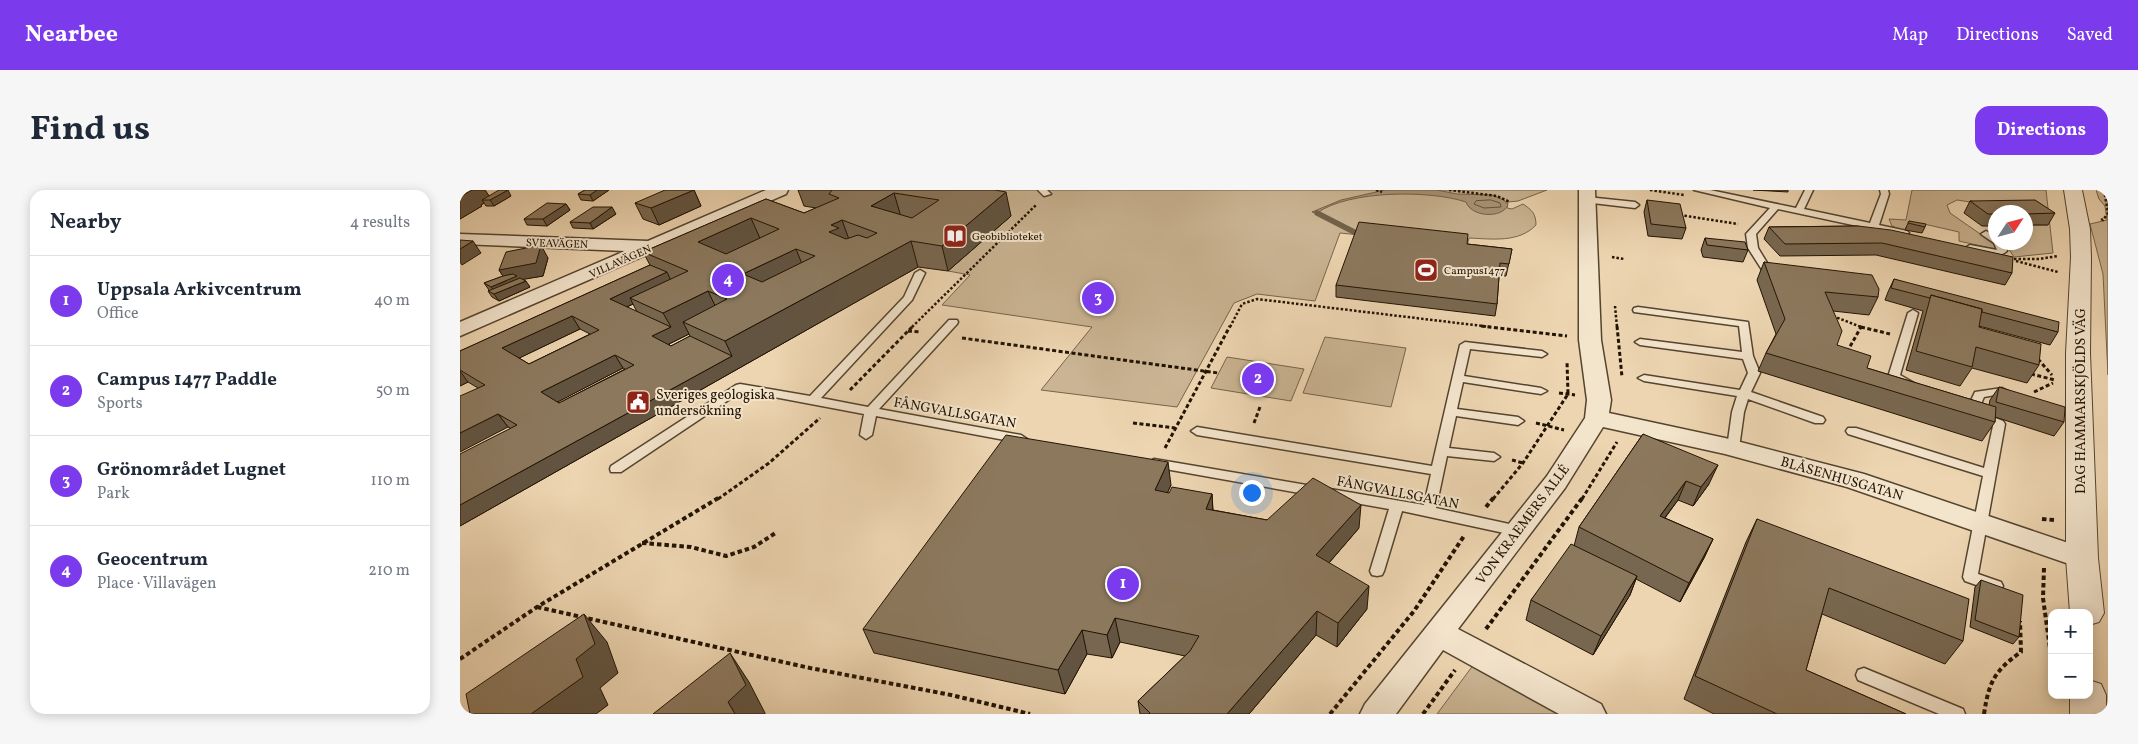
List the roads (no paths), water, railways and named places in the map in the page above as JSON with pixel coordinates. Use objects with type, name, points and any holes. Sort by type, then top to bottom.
[{"type":"street","name":"VILLAVÄGEN","points":[[460,330],[780,190]]},
{"type":"street","name":"DAG HAMMARSKJÖLDS VÄG","points":[[2073,190],[2080,229],[2072,265],[2078,353],[2082,558],[2087,609]]},
{"type":"street","name":"VON KRAEMERS ALLÉ","points":[[1377,714],[1556,482],[1591,427],[1599,400],[1590,340],[1587,195]]},
{"type":"street","name":"SVEAVÄGEN","points":[[460,239],[653,247]]},
{"type":"street","name":"BLÅSENHUSGATAN","points":[[1591,427],[1733,448],[1854,480],[2082,558]]},
{"type":"street","points":[[1438,633],[1589,714]]},
{"type":"street","points":[[2088,699],[2088,714]]},
{"type":"lane","points":[[1698,190],[1910,234]]},
{"type":"lane","points":[[1799,210],[1809,190]]},
{"type":"lane","points":[[1874,226],[1885,194],[1884,190]]},
{"type":"lane","points":[[1587,195],[1635,205]]},
{"type":"lane","points":[[1766,271],[1753,248],[1751,234],[1776,206]]},
{"type":"lane","points":[[1964,246],[1999,253],[2002,250]]},
{"type":"lane","points":[[812,401],[908,298],[920,273]]},
{"type":"lane","points":[[1638,310],[1744,324],[1748,356],[1754,373],[1738,412],[1733,448]]},
{"type":"lane","points":[[1913,313],[1894,377],[1920,388]]},
{"type":"lane","points":[[866,435],[871,412],[953,322]]},
{"type":"lane","points":[[1640,342],[1748,356]]},
{"type":"lane","points":[[1429,511],[1465,345],[1542,354]]},
{"type":"lane","points":[[1458,378],[1541,391]]},
{"type":"lane","points":[[1644,378],[1744,394],[1819,420]]},
{"type":"lane","name":"FÅNGVALLSGATAN","points":[[616,470],[740,387],[1033,441]]},
{"type":"lane","points":[[2002,391],[1979,394],[1968,409],[1999,424],[1970,577],[2011,591]]},
{"type":"lane","points":[[1451,412],[1518,421]]},
{"type":"lane","points":[[1198,431],[1438,471]]},
{"type":"lane","points":[[1852,431],[1990,474]]},
{"type":"lane","points":[[1442,451],[1494,458]]},
{"type":"lane","name":"FÅNGVALLSGATAN","points":[[1138,460],[1429,511],[1518,531]]},
{"type":"lane","points":[[1377,571],[1397,506]]},
{"type":"lane","points":[[1864,675],[1956,714]]},
{"type":"water","points":[[1385,190],[1437,190],[1457,194],[1492,195],[1504,200],[1508,205],[1500,213],[1487,214],[1474,211],[1466,202],[1451,198],[1432,195],[1390,194],[1349,200],[1331,205],[1317,213],[1312,212],[1341,200]]},
{"type":"waterway","points":[[1317,213],[1358,234]]},
{"type":"place","name":"Geobiblioteket","points":[[955,236]]},
{"type":"place","name":"Campus1477","points":[[1426,270]]},
{"type":"place","name":"Geocentrum","points":[[728,280]]},
{"type":"place","name":"Grönområdet Lugnet","points":[[1098,298]]},
{"type":"place","name":"Campus 1477 Paddle","points":[[1258,379]]},
{"type":"place","name":"Sveriges geologiska undersökning","points":[[638,402]]},
{"type":"place","name":"Uppsala Arkivcentrum","points":[[1123,584]]}]
